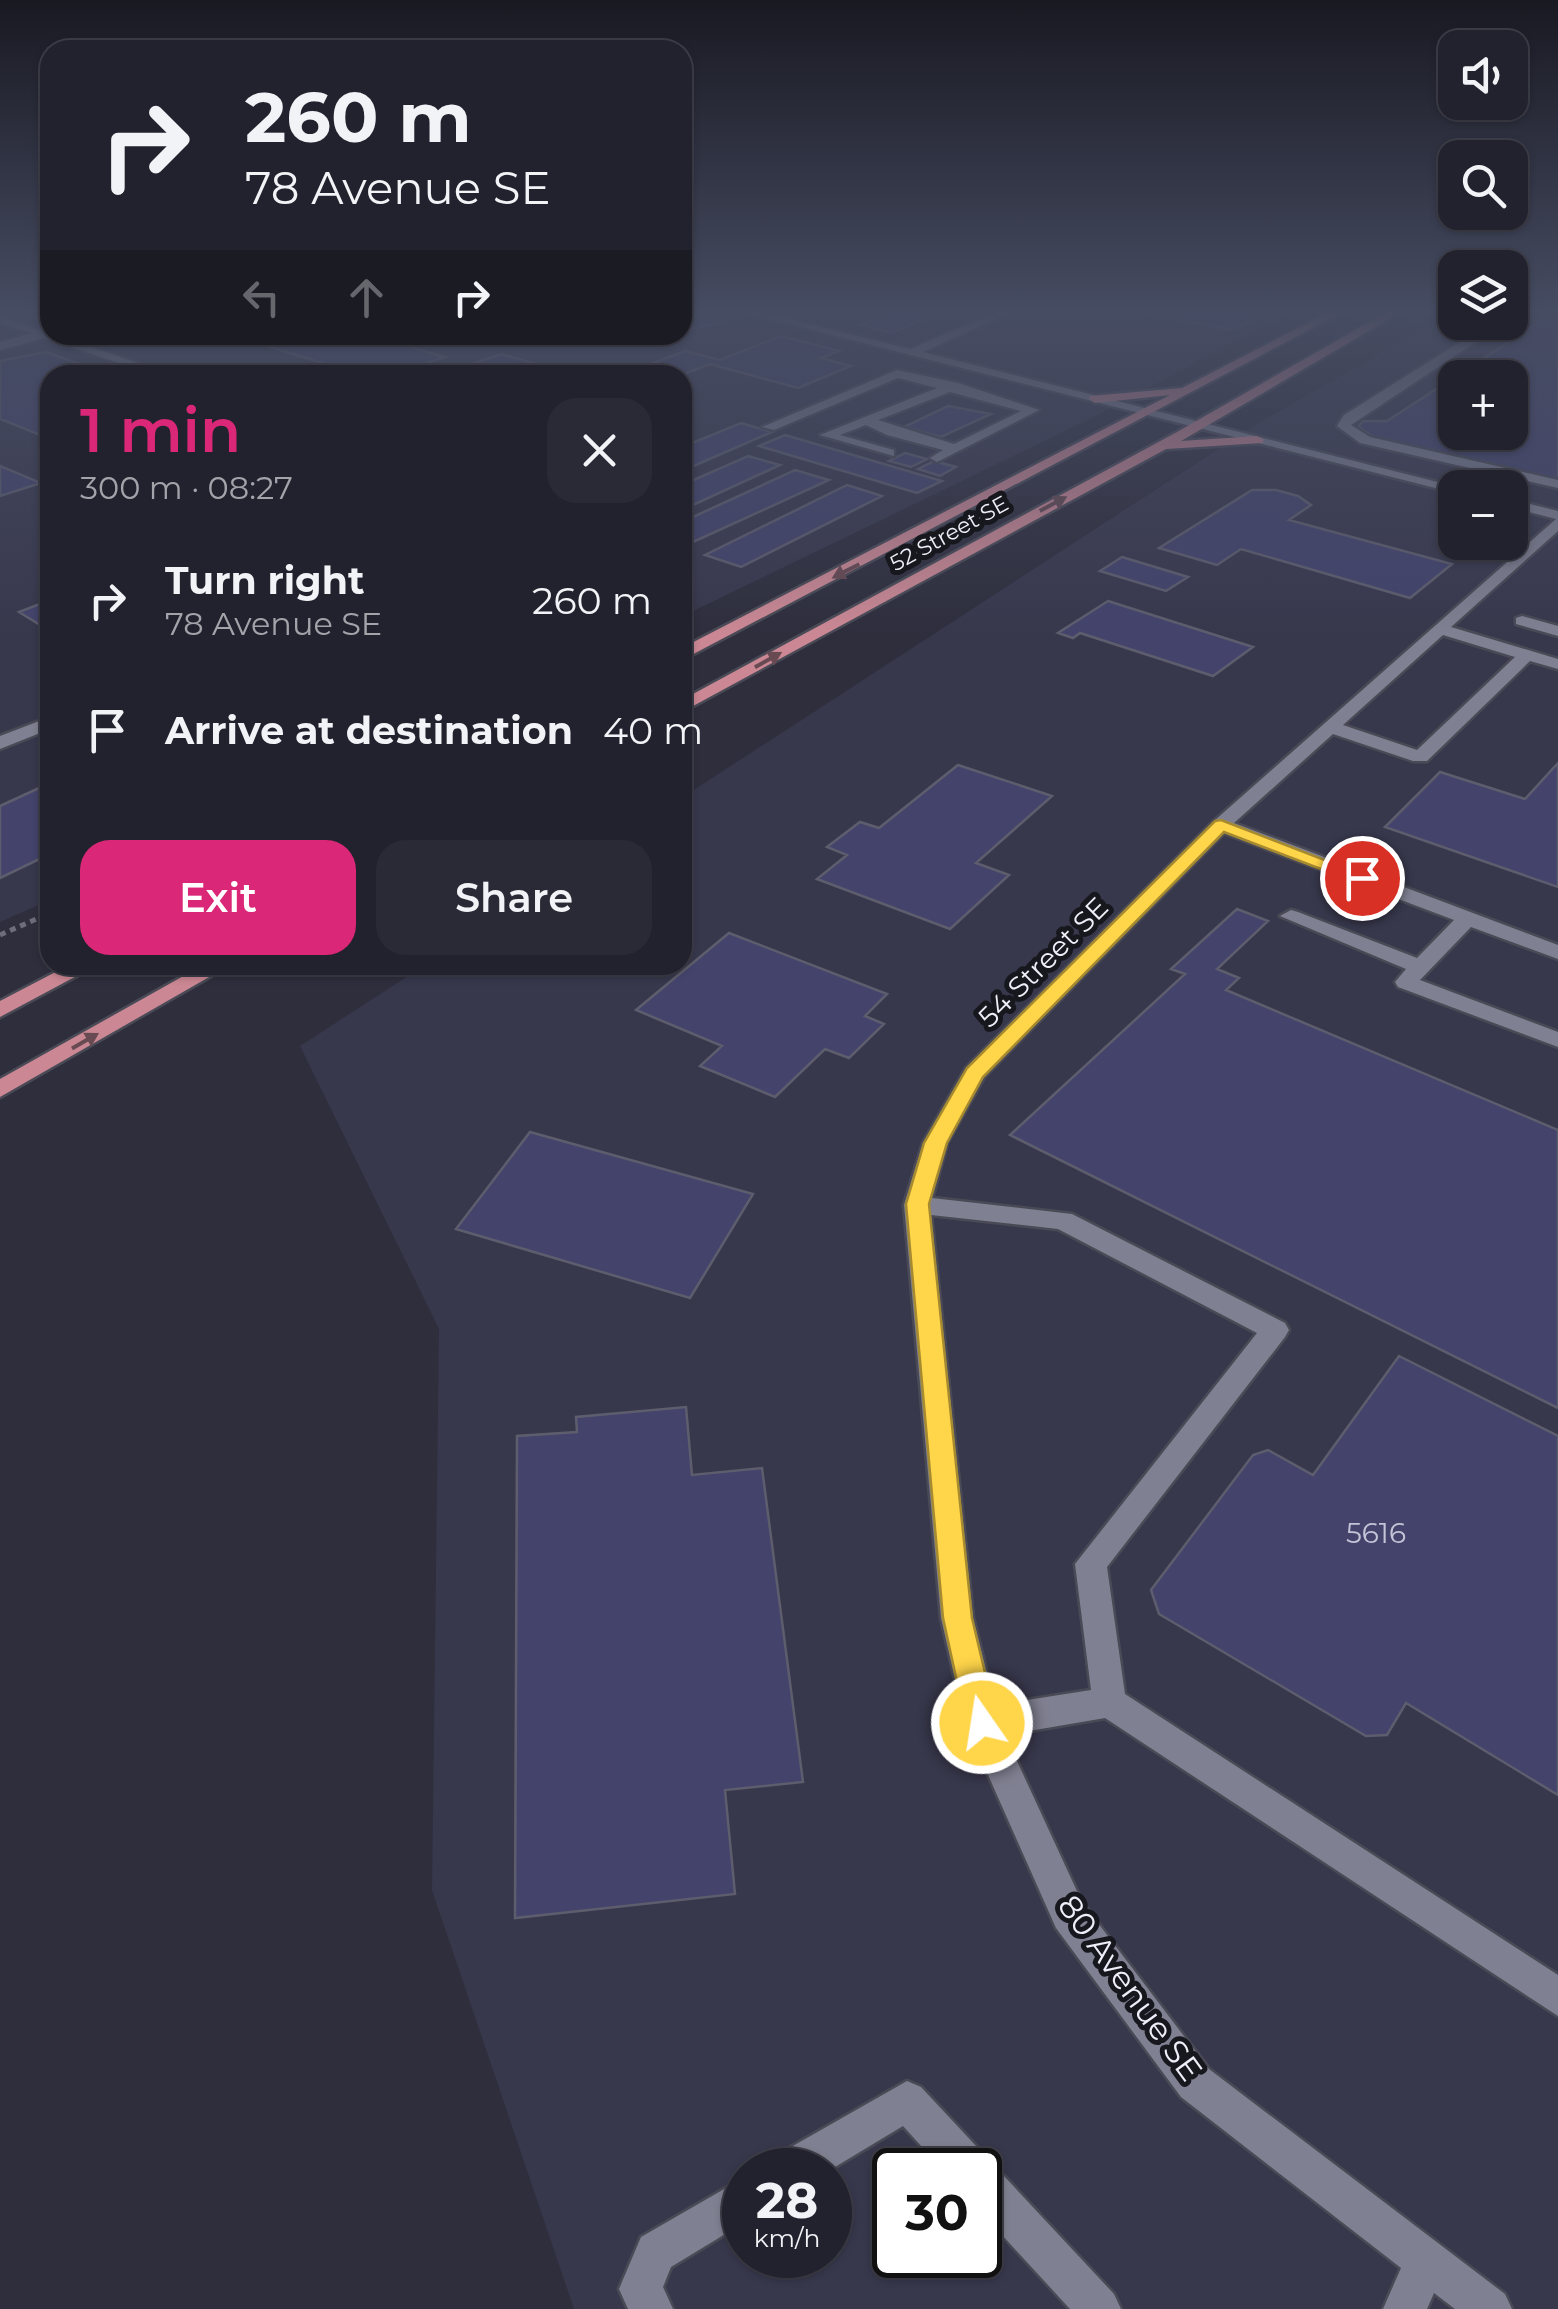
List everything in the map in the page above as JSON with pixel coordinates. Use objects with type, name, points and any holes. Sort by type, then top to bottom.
[{"type":"main road","name":"52 Street SE","points":[[692,650],[1135,420]]},
{"type":"main road","name":"52 Street SE","points":[[692,703],[1207,420]]},
{"type":"main road","points":[[1160,447],[1257,440]]},
{"type":"main road","points":[[0,1010],[67,975]]},
{"type":"main road","points":[[0,1089],[201,975]]},
{"type":"street","points":[[769,427],[787,420]]},
{"type":"street","points":[[889,453],[827,435],[865,420],[892,432],[956,448]]},
{"type":"street","points":[[937,458],[1013,420]]},
{"type":"street","points":[[1179,420],[1438,485]]},
{"type":"street","points":[[1348,420],[1344,426],[1349,433],[1387,445],[1558,484]]},
{"type":"street","points":[[1357,465],[1387,445]]},
{"type":"street","points":[[1528,508],[1558,515]]},
{"type":"street","name":"54 Street SE","points":[[982,1723],[958,1618],[917,1204],[935,1143],[974,1073],[1221,825],[1558,524]]},
{"type":"street","points":[[1522,621],[1558,631]]},
{"type":"street","points":[[1440,628],[1558,664]]},
{"type":"street","points":[[1330,728],[1420,757],[1526,655]]},
{"type":"street","points":[[0,744],[40,726]]},
{"type":"street","points":[[1221,825],[1558,952]]},
{"type":"street","points":[[1291,916],[1420,967]]},
{"type":"street","points":[[1468,918],[1406,982],[1558,1040]]},
{"type":"street","points":[[917,1204],[1063,1220],[1275,1330],[1091,1564],[1109,1702]]},
{"type":"street","points":[[982,1723],[1109,1702],[1558,1997]]},
{"type":"street","name":"80 Avenue SE","points":[[982,1723],[1069,1915],[1195,2082],[1490,2309]]},
{"type":"street","points":[[828,2148],[907,2100],[951,2148]]},
{"type":"street","points":[[1002,2204],[1099,2309]]},
{"type":"street","points":[[651,2309],[641,2289],[656,2252],[722,2212]]},
{"type":"street","points":[[1404,2309],[1427,2260]]},
{"type":"path","points":[[0,935],[40,918]]},
{"type":"shaded area","points":[[0,420],[40,420],[40,904],[0,922]]},
{"type":"shaded area","points":[[692,420],[1088,420],[692,612]]},
{"type":"shaded area","points":[[1438,420],[1438,450],[1528,450],[1528,420],[1558,420],[1558,2309],[574,2309],[432,1890],[439,1329],[300,1046],[410,975],[692,975],[692,791],[1260,422]]},
{"type":"building","points":[[2,420],[40,420],[40,435]]},
{"type":"building","points":[[919,420],[978,420],[941,437],[904,427]]},
{"type":"building","points":[[1438,420],[1438,450],[1528,450],[1528,420],[1558,420],[1558,480],[1374,437],[1359,425],[1364,421]]},
{"type":"building","points":[[741,423],[772,432],[692,467],[692,443]]},
{"type":"building","points":[[785,435],[942,481],[917,493],[759,446]]},
{"type":"building","points":[[905,453],[927,459],[911,467],[889,461]]},
{"type":"building","points":[[748,456],[780,465],[692,505],[692,481]]},
{"type":"building","points":[[934,461],[956,467],[940,476],[918,469]]},
{"type":"building","points":[[0,466],[40,483],[40,483],[0,496]]},
{"type":"building","points":[[795,470],[829,480],[692,542],[692,517]]},
{"type":"building","points":[[847,485],[882,496],[741,567],[705,555]]},
{"type":"building","points":[[1252,490],[1276,490],[1298,496],[1311,505],[1289,520],[1452,564],[1410,598],[1241,549],[1217,565],[1159,548]]},
{"type":"building","points":[[1122,557],[1188,577],[1166,591],[1100,571]]},
{"type":"building","points":[[1108,601],[1253,647],[1213,676],[1080,633],[1073,638],[1058,633]]},
{"type":"building","points":[[40,604],[40,625],[19,612]]},
{"type":"building","points":[[1558,763],[1558,887],[1385,827],[1440,772],[1525,799]]},
{"type":"building","points":[[958,765],[1052,796],[976,863],[1009,875],[950,929],[817,879],[847,855],[827,847],[860,822],[879,828]]},
{"type":"building","points":[[40,788],[40,859],[0,878],[0,806]]},
{"type":"building","points":[[1237,909],[1268,921],[1217,969],[1239,978],[1226,990],[1558,1130],[1558,1408],[1010,1135],[1185,974],[1171,969]]},
{"type":"building","points":[[729,933],[887,994],[865,1016],[884,1024],[849,1058],[825,1049],[775,1097],[700,1066],[722,1046],[636,1010],[678,975],[692,975],[692,964]]},
{"type":"building","points":[[530,1132],[753,1194],[690,1298],[456,1229]]},
{"type":"building","points":[[1399,1356],[1558,1436],[1558,1795],[1406,1703],[1387,1735],[1366,1736],[1159,1614],[1151,1590],[1253,1455],[1268,1450],[1313,1475]]},
{"type":"building","points":[[686,1407],[692,1475],[762,1468],[803,1782],[725,1790],[735,1894],[515,1918],[517,1436],[577,1432],[576,1417]]},
{"type":"route","points":[[982,1723],[958,1618],[917,1204],[935,1143],[974,1073],[1221,825],[1362,878]]}]
